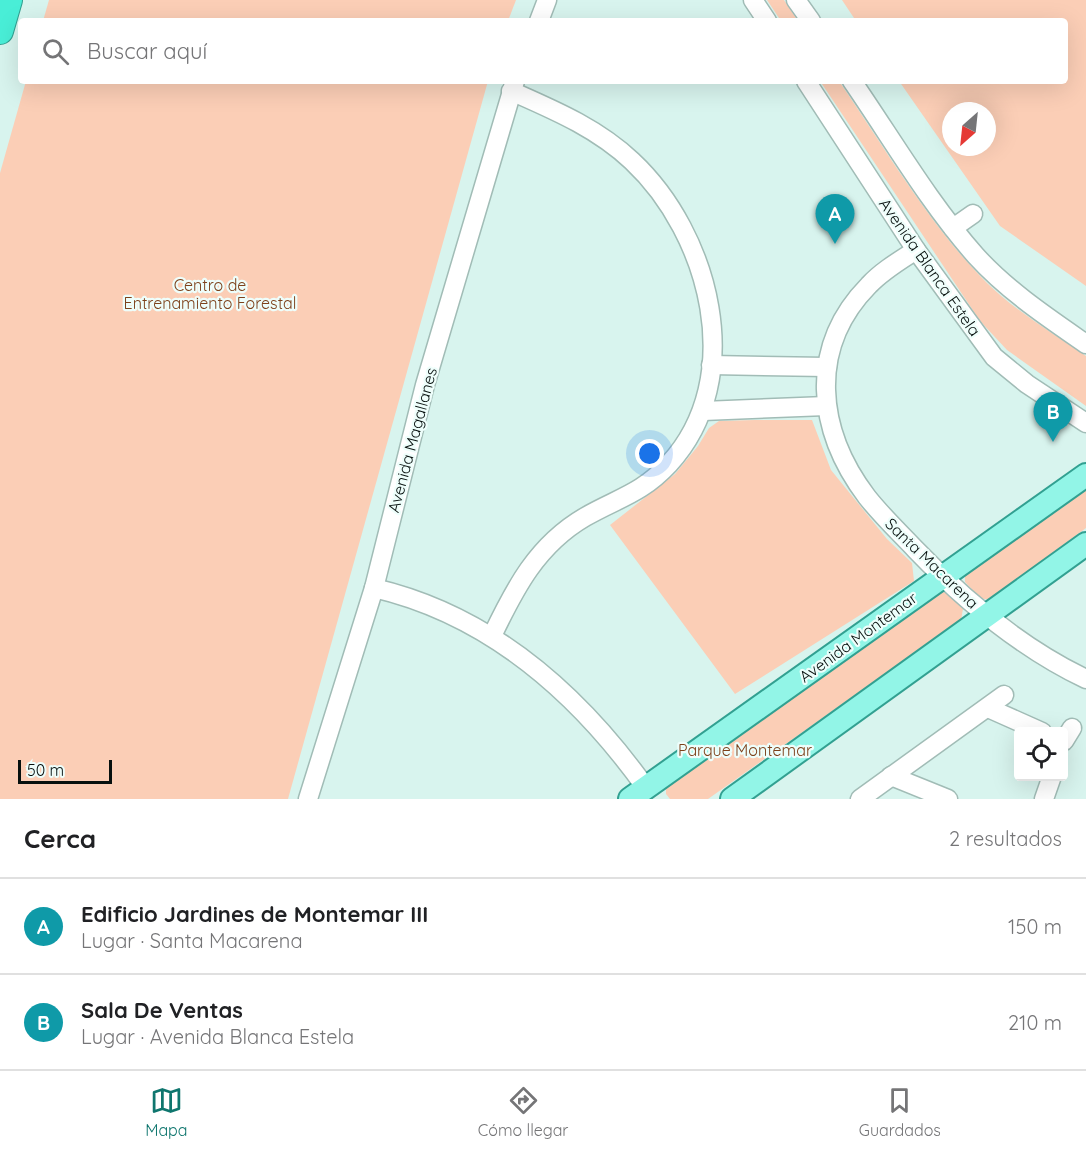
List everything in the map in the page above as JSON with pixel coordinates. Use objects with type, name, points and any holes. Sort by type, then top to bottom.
[{"type":"highway","points":[[0,31],[9,0]]},
{"type":"main road","name":"Avenida Montemar","points":[[644,795],[942,576],[1086,475]]},
{"type":"main road","points":[[732,799],[1086,544]]},
{"type":"street","points":[[540,18],[548,0]]},
{"type":"street","points":[[753,0],[765,18]]},
{"type":"street","points":[[796,0],[808,18]]},
{"type":"street","name":"Avenida Blanca Estela","points":[[808,84],[916,250],[994,357],[1027,384],[1086,423]]},
{"type":"street","points":[[854,84],[953,228],[976,256],[1010,290],[1086,344]]},
{"type":"street","points":[[492,636],[520,580],[540,554],[575,524],[631,495],[658,474],[684,445],[703,411],[711,365],[711,325],[699,266],[683,228],[660,192],[632,160],[598,134],[513,86]]},
{"type":"street","name":"Avenida Magallanes","points":[[308,799],[374,588],[425,385],[513,86]]},
{"type":"street","points":[[953,228],[973,213]]},
{"type":"street","name":"Santa Macarena","points":[[916,250],[880,275],[858,298],[835,338],[827,367],[826,406],[838,444],[856,480],[880,512],[942,576],[987,616],[1029,647],[1086,679]]},
{"type":"street","points":[[711,365],[827,367]]},
{"type":"street","points":[[703,411],[826,406]]},
{"type":"street","points":[[374,588],[468,622],[492,636],[544,674],[583,710],[610,740],[644,795]]},
{"type":"street","points":[[860,799],[1004,695]]},
{"type":"street","points":[[988,708],[1031,727]]},
{"type":"street","points":[[891,777],[948,799]]},
{"type":"street","points":[[1044,799],[1051,781]]},
{"type":"green space","points":[[49,0],[516,0],[509,18],[44,18]]},
{"type":"green space","points":[[767,0],[784,0],[796,18],[779,18]]},
{"type":"green space","points":[[842,0],[1086,0],[1086,286],[1000,226],[951,156],[996,156],[996,102],[942,102],[942,143],[901,84],[1068,84],[1068,18],[854,18]]},
{"type":"green space","name":"Centro de Entrenamiento Forestal","points":[[25,84],[487,84],[288,799],[0,799],[0,173]]},
{"type":"green space","points":[[822,84],[841,84],[927,212],[966,261],[987,283],[1023,313],[1086,356],[1086,406],[1007,350],[980,321]]},
{"type":"green space","points":[[812,420],[831,470],[887,539],[912,563],[914,581],[735,694],[610,525],[675,474],[698,446],[709,428],[719,421]]},
{"type":"green space","points":[[1086,486],[1086,528],[989,600],[980,598],[965,582],[965,572]]},
{"type":"green space","name":"Parque Montemar","points":[[939,591],[947,593],[963,609],[961,620],[708,799],[670,799],[666,794],[666,784]]},
{"type":"place","name":"Edificio Jardines de Montemar III","points":[[835,244]]},
{"type":"place","name":"Sala De Ventas","points":[[1053,442]]}]
